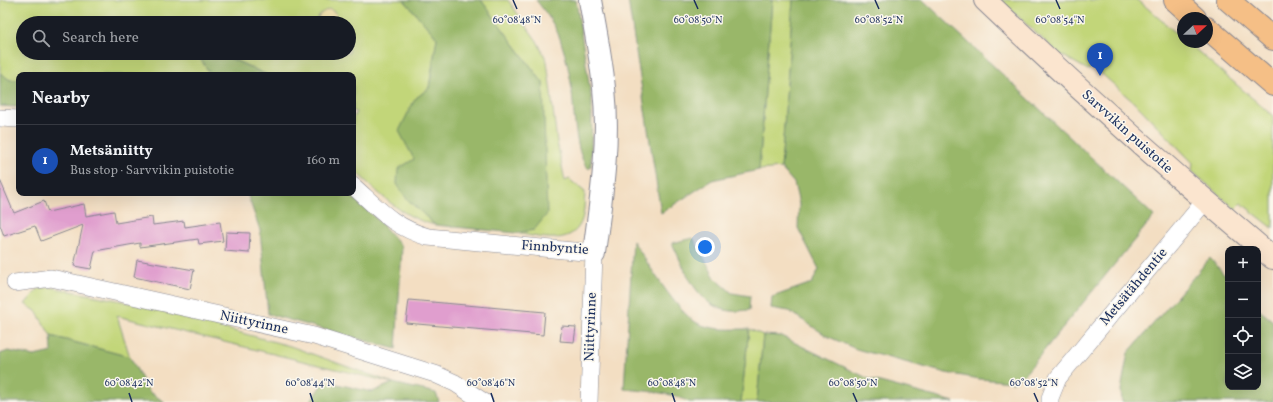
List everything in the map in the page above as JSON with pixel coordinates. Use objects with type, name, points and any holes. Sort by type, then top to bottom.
[{"type":"highway","points":[[1175,0],[1188,12]]},
{"type":"highway","points":[[1228,0],[1273,39]]},
{"type":"highway","points":[[1213,33],[1273,85]]},
{"type":"main road","name":"Sarvvikin puistotie","points":[[985,0],[1057,69],[1205,201],[1273,258]]},
{"type":"street","name":"Finnbyntie","points":[[356,189],[393,222],[408,231],[428,237],[594,253],[603,187],[606,116],[604,88],[590,0]]},
{"type":"street","points":[[0,118],[16,119]]},
{"type":"street","name":"Metsätähdentie","points":[[1050,402],[1050,398],[1058,378],[1205,201]]},
{"type":"street","name":"Niittyrinne","points":[[589,402],[594,253]]},
{"type":"street","name":"Niittyrinne","points":[[15,282],[51,278],[314,336],[435,374],[455,383],[484,402]]},
{"type":"green space","points":[[0,0],[404,0],[437,38],[429,88],[415,99],[409,149],[415,159],[398,169],[407,199],[435,225],[422,221],[400,210],[390,203],[356,172],[356,72],[261,72],[235,60],[356,60],[356,16],[16,16],[16,60],[201,60],[209,72],[16,72],[16,80],[10,80],[0,73]]},
{"type":"green space","points":[[404,0],[481,0],[543,83],[547,214],[534,230],[516,233],[435,225],[407,199],[397,184],[398,169],[414,159],[399,131],[415,99],[429,88],[437,38]]},
{"type":"green space","points":[[481,0],[508,0],[537,41],[547,61],[557,142],[565,181],[569,179],[585,192],[581,222],[574,232],[567,236],[550,238],[516,233],[534,230],[543,83]]},
{"type":"green space","points":[[536,0],[576,0],[592,102],[591,167],[589,169],[584,163],[580,153],[571,83],[560,38],[548,16]]},
{"type":"green space","points":[[628,0],[772,0],[759,170],[712,180],[661,213]]},
{"type":"green space","points":[[772,0],[793,0],[781,168],[759,170]]},
{"type":"green space","points":[[793,0],[923,0],[1154,216],[1024,375],[1013,382],[980,379],[946,373],[856,349],[827,336],[789,311],[771,308],[772,297],[812,283],[819,269],[798,228],[799,204],[794,183],[781,168]]},
{"type":"green space","points":[[1000,0],[1138,0],[1177,34],[1177,48],[1194,48],[1273,116],[1273,228],[1241,203],[1235,209],[1192,171],[1193,163],[1140,108],[1093,66],[1088,70],[1058,53]]},
{"type":"green space","points":[[201,60],[234,60],[260,72],[209,72]]},
{"type":"green space","points":[[0,73],[10,80],[16,80],[16,107],[0,106]]},
{"type":"green space","points":[[248,196],[351,196],[379,221],[402,247],[396,349],[268,314],[260,230]]},
{"type":"green space","points":[[693,238],[715,278],[732,293],[750,296],[749,310],[733,311],[719,308],[709,303],[694,286],[687,275],[672,243]]},
{"type":"green space","points":[[633,241],[671,298],[689,317],[703,326],[723,329],[749,329],[741,402],[689,402],[667,394],[624,389]]},
{"type":"green space","points":[[1210,258],[1225,276],[1225,390],[1261,390],[1261,311],[1273,321],[1273,402],[1122,402],[1121,390],[1128,353]]},
{"type":"green space","points":[[50,287],[122,301],[290,346],[393,383],[117,316],[130,357],[51,336],[36,311],[25,304],[38,289]]},
{"type":"green space","points":[[749,329],[763,335],[757,402],[741,402]]},
{"type":"green space","points":[[763,335],[781,336],[869,379],[954,402],[757,402]]},
{"type":"green space","points":[[51,336],[130,357],[149,392],[165,402],[0,402],[0,354],[8,351],[34,356],[52,352]]},
{"type":"green space","points":[[324,381],[372,392],[393,383],[436,393],[439,402],[310,402]]},
{"type":"sand","points":[[330,9],[337,14],[337,16],[319,16]]},
{"type":"building","points":[[0,180],[14,213],[44,201],[48,212],[84,204],[86,216],[114,211],[116,223],[152,217],[153,225],[184,221],[185,227],[220,222],[223,241],[199,244],[198,239],[140,247],[140,243],[95,251],[91,269],[74,266],[83,225],[41,241],[35,226],[4,236],[0,225]]},
{"type":"building","points":[[226,232],[250,233],[249,253],[225,251]]},
{"type":"building","points":[[137,260],[194,270],[190,289],[134,277]]},
{"type":"building","points":[[409,300],[545,312],[543,335],[406,323]]},
{"type":"building","points":[[562,326],[576,327],[574,342],[560,341]]},
{"type":"place","name":"Metsäniitty","points":[[1100,76]]}]
